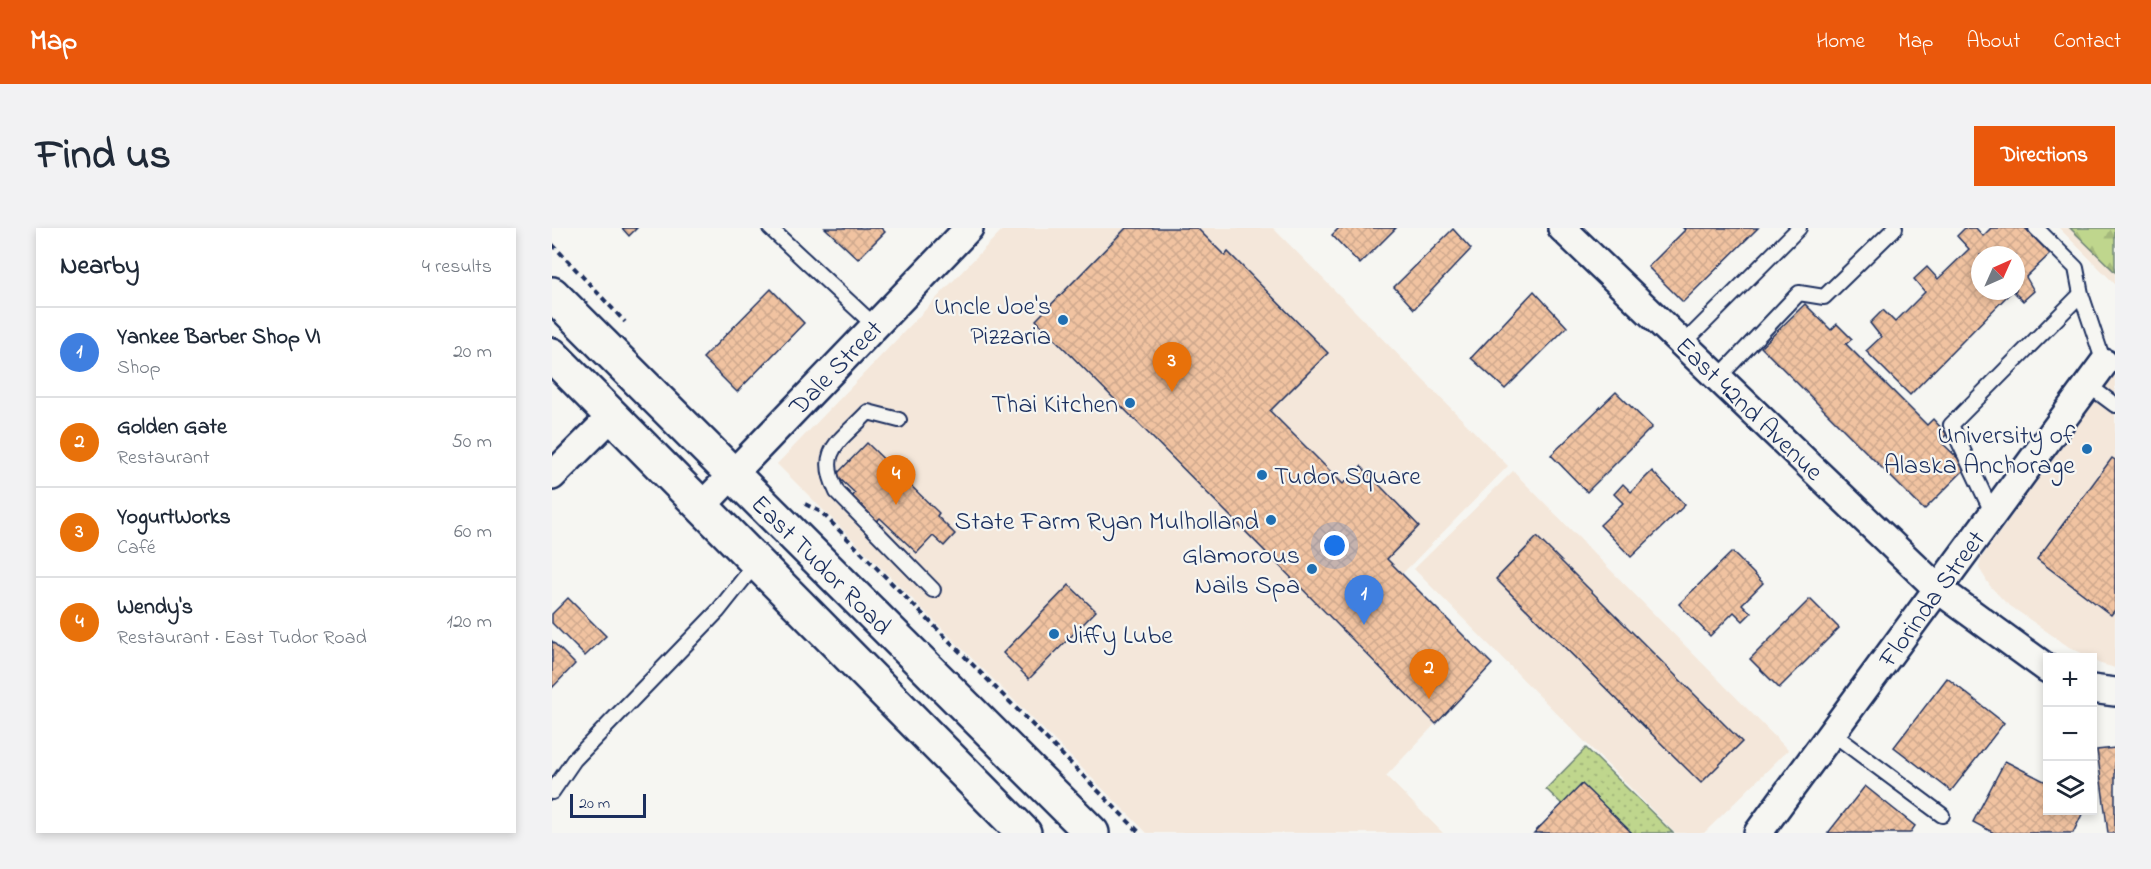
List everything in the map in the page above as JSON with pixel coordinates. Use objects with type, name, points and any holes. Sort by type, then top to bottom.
[{"type":"main road","name":"East Tudor Road","points":[[552,294],[1092,833]]},
{"type":"main road","name":"East Tudor Road","points":[[552,356],[1024,833]]},
{"type":"street","name":"Dale Street","points":[[702,506],[969,228]]},
{"type":"street","name":"East 42nd Avenue","points":[[1562,228],[1938,589],[2043,665]]},
{"type":"street","name":"Florinda Street","points":[[1758,833],[2104,363]]},
{"type":"street","points":[[552,476],[612,416]]},
{"type":"street","points":[[2097,690],[2115,692]]},
{"type":"lane","points":[[770,228],[875,326]]},
{"type":"lane","points":[[1683,344],[1799,228]]},
{"type":"lane","points":[[1718,378],[1799,293],[1824,297],[1895,228]]},
{"type":"lane","points":[[2036,228],[2076,268],[2081,294],[2104,363]]},
{"type":"lane","points":[[1993,514],[1951,425],[2081,294]]},
{"type":"lane","points":[[2088,385],[2115,405]]},
{"type":"lane","points":[[899,420],[868,412],[831,452],[827,463],[828,474],[837,492],[933,590]]},
{"type":"lane","points":[[552,792],[574,760],[718,610],[757,562]]},
{"type":"lane","points":[[1832,733],[1942,815]]},
{"type":"path","points":[[552,244],[577,267],[631,329]]},
{"type":"path","points":[[797,499],[821,512],[1140,833]]},
{"type":"shaded area","name":"Tudor Square","points":[[1004,228],[1273,228],[1508,466],[1402,574],[1492,664],[1386,776],[1443,833],[1147,833],[777,464]]},
{"type":"shaded area","points":[[2059,228],[2115,228],[2115,284]]},
{"type":"shaded area","name":"University of Alaska Anchorage","points":[[2115,374],[2115,668],[2098,663],[2097,653],[2082,653],[2069,647],[2006,603],[1990,586],[1979,568],[1981,558]]},
{"type":"shaded area","points":[[1513,471],[1788,750],[1704,833],[1675,833],[1414,569]]},
{"type":"green space","points":[[2070,228],[2115,228],[2115,272],[2112,269]]},
{"type":"green space","points":[[1586,748],[1673,833],[1632,833],[1562,804],[1546,789]]},
{"type":"building","points":[[622,228],[637,228],[629,236]]},
{"type":"building","points":[[825,228],[881,228],[885,232],[858,259]]},
{"type":"building","name":"Tudor Square","points":[[1126,228],[1197,228],[1225,256],[1228,252],[1328,353],[1270,411],[1343,484],[1361,466],[1419,526],[1387,559],[1492,664],[1436,724],[1036,320]]},
{"type":"building","points":[[1339,228],[1396,228],[1360,264],[1332,235]]},
{"type":"building","points":[[1683,228],[1758,228],[1683,302],[1648,267],[1685,230]]},
{"type":"building","points":[[1965,228],[1976,228],[1983,236],[1991,228],[2025,228],[2050,254],[2026,277],[2034,291],[2025,299],[2025,246],[1971,246],[1971,300],[2003,300],[1910,395],[1866,351],[1881,337],[1870,323],[1883,310],[1895,322],[1925,292],[1914,279],[1927,267],[1938,279],[1969,249],[1957,236]]},
{"type":"building","points":[[1453,229],[1471,249],[1414,309],[1394,287]]},
{"type":"building","points":[[771,289],[804,323],[737,392],[703,358]]},
{"type":"building","points":[[1534,291],[1567,327],[1505,389],[1471,358]]},
{"type":"building","points":[[1805,304],[1831,330],[1837,324],[1852,339],[1846,344],[1927,425],[1933,419],[1947,434],[1940,441],[1967,467],[1924,510],[1761,347]]},
{"type":"building","points":[[1616,392],[1652,427],[1587,492],[1551,455]]},
{"type":"building","points":[[867,443],[939,513],[937,516],[955,534],[944,546],[933,536],[917,553],[880,518],[877,521],[852,497],[855,493],[836,475]]},
{"type":"building","points":[[2112,458],[2115,460],[2115,610],[2111,615],[2037,559]]},
{"type":"building","points":[[1652,471],[1685,505],[1631,557],[1600,525],[1623,503],[1614,494],[1623,484],[1631,492]]},
{"type":"building","points":[[1537,537],[1742,742],[1701,783],[1496,579]]},
{"type":"building","points":[[1732,552],[1763,583],[1742,604],[1751,613],[1743,621],[1734,612],[1710,636],[1679,604]]},
{"type":"building","points":[[1069,585],[1096,611],[1029,679],[1003,653]]},
{"type":"building","points":[[568,598],[606,636],[585,656],[552,623],[552,614]]},
{"type":"building","points":[[1810,599],[1839,628],[1779,688],[1750,659]]},
{"type":"building","points":[[552,641],[575,664],[552,688]]},
{"type":"building","points":[[1947,678],[2004,723],[1951,791],[1894,747]]},
{"type":"building","points":[[2115,748],[2115,833],[2108,833],[2097,750]]},
{"type":"building","points":[[2005,761],[2043,780],[2043,815],[2082,815],[2073,833],[1994,833],[1973,822]]},
{"type":"building","points":[[1582,784],[1632,833],[1534,833]]},
{"type":"building","points":[[1865,786],[1915,826],[1910,833],[1828,833]]},
{"type":"place","name":"Uncle Joe's Pizzaria","points":[[1063,320]]},
{"type":"place","name":"YogurtWorks","points":[[1172,392]]},
{"type":"place","name":"Thai Kitchen","points":[[1130,403]]},
{"type":"place","name":"University of Alaska Anchorage","points":[[2087,449]]},
{"type":"place","name":"Tudor Square","points":[[1262,475]]},
{"type":"place","name":"Wendy's","points":[[896,505]]},
{"type":"place","name":"State Farm Ryan Mulholland","points":[[1271,520]]},
{"type":"place","name":"Glamorous Nails Spa","points":[[1312,569]]},
{"type":"place","name":"Yankee Barber Shop VI","points":[[1364,625]]},
{"type":"place","name":"Jiffy Lube","points":[[1054,634]]},
{"type":"place","name":"Golden Gate","points":[[1429,699]]}]
